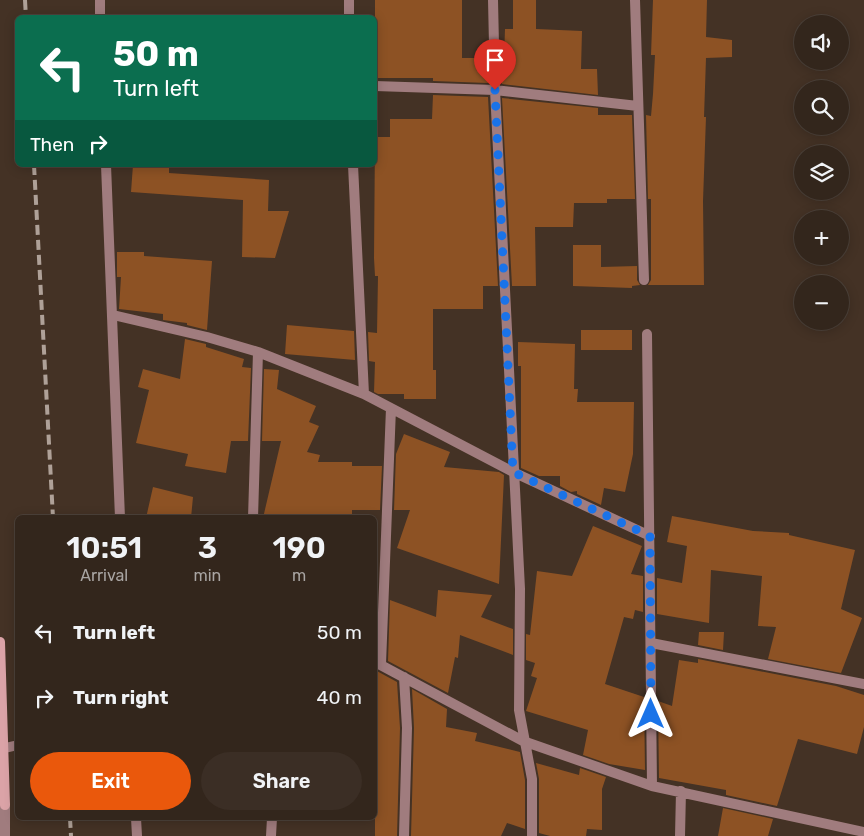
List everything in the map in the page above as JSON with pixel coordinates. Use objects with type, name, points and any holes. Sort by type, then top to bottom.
[{"type":"main road","points":[[0,642],[5,805]]},
{"type":"street","points":[[100,0],[100,15]]},
{"type":"street","points":[[349,0],[349,15]]},
{"type":"street","points":[[493,0],[495,90],[520,589],[519,710],[523,740],[532,779],[532,836]]},
{"type":"street","points":[[635,0],[644,280]]},
{"type":"street","points":[[377,86],[495,90],[638,106]]},
{"type":"street","points":[[106,167],[120,515]]},
{"type":"street","points":[[353,167],[364,394]]},
{"type":"street","points":[[113,315],[207,336],[258,352],[364,394],[513,472],[650,536]]},
{"type":"street","points":[[647,334],[652,786]]},
{"type":"street","points":[[253,515],[258,352]]},
{"type":"street","points":[[391,408],[378,663],[523,740],[652,786],[864,832]]},
{"type":"street","points":[[651,643],[864,684]]},
{"type":"street","points":[[404,677],[407,728],[404,836]]},
{"type":"street","points":[[4,748],[15,746]]},
{"type":"street","points":[[680,836],[681,791]]},
{"type":"street","points":[[5,805],[5,836]]},
{"type":"street","points":[[136,820],[137,836]]},
{"type":"street","points":[[271,836],[272,820]]},
{"type":"building","points":[[375,0],[462,0],[462,58],[487,58],[488,83],[433,81],[433,78],[377,78],[377,15],[375,15]]},
{"type":"building","points":[[513,0],[536,0],[536,29],[582,31],[581,69],[597,69],[598,95],[502,84],[501,58],[504,58],[505,29],[513,29]]},
{"type":"building","points":[[653,0],[707,0],[706,37],[732,40],[732,57],[706,58],[703,201],[704,285],[648,285],[651,280],[651,199],[648,199],[646,115],[651,116],[653,94],[655,55],[651,55]]},
{"type":"building","points":[[433,95],[488,97],[498,286],[483,286],[483,309],[433,309],[433,370],[436,370],[436,399],[404,399],[404,394],[378,394],[374,392],[375,362],[369,361],[368,332],[377,333],[378,276],[375,276],[374,258],[375,167],[377,167],[377,137],[390,137],[390,119],[432,119]]},
{"type":"building","points":[[502,98],[598,108],[598,115],[632,115],[635,199],[607,199],[607,203],[574,203],[573,227],[535,227],[536,286],[512,286]]},
{"type":"building","points":[[133,167],[169,167],[169,173],[269,180],[268,211],[289,211],[275,258],[242,257],[243,200],[131,192]]},
{"type":"building","points":[[573,245],[601,245],[601,267],[637,266],[637,280],[640,285],[632,286],[632,288],[573,286]]},
{"type":"building","points":[[117,252],[144,252],[144,256],[212,261],[207,330],[187,325],[187,323],[163,320],[163,314],[119,309],[121,277],[117,277]]},
{"type":"building","points":[[287,325],[354,331],[355,360],[285,354]]},
{"type":"building","points":[[581,330],[632,330],[632,350],[581,350]]},
{"type":"building","points":[[185,339],[206,344],[206,347],[244,359],[242,367],[251,368],[248,441],[231,441],[226,473],[185,466],[188,454],[136,443],[149,390],[138,387],[143,369],[180,379]]},
{"type":"building","points":[[518,342],[575,344],[574,389],[578,389],[577,402],[634,402],[633,454],[625,492],[604,488],[601,505],[577,494],[577,491],[571,492],[560,486],[560,476],[539,476],[521,468],[521,366],[518,366]]},
{"type":"building","points":[[264,369],[279,370],[277,389],[316,406],[309,422],[319,426],[307,452],[320,455],[318,462],[352,462],[352,466],[382,466],[380,510],[352,510],[352,515],[264,515],[281,441],[262,441]]},
{"type":"building","points":[[404,434],[450,452],[444,467],[499,472],[504,475],[499,584],[397,548],[410,510],[394,510],[396,454]]},
{"type":"building","points":[[153,487],[193,497],[191,515],[147,515]]},
{"type":"building","points":[[672,516],[753,531],[789,533],[789,535],[855,550],[841,609],[862,618],[841,673],[768,659],[776,627],[758,626],[762,576],[711,570],[709,623],[657,614],[657,578],[682,583],[687,546],[667,542]]},
{"type":"building","points":[[593,526],[642,546],[631,574],[643,576],[643,612],[635,610],[633,619],[624,617],[605,684],[644,697],[645,770],[609,764],[583,755],[588,730],[526,711],[537,678],[531,676],[535,663],[526,660],[526,634],[530,635],[537,571],[572,576]]},
{"type":"building","points":[[438,590],[492,595],[481,617],[513,629],[513,655],[460,635],[458,658],[455,657],[448,693],[388,661],[390,600],[436,617]]},
{"type":"building","points":[[699,632],[724,632],[723,650],[698,645]]},
{"type":"building","points":[[698,659],[836,686],[864,695],[864,727],[857,754],[798,739],[777,806],[726,795],[726,790],[659,778],[658,701],[672,706],[679,660],[698,663]]},
{"type":"building","points":[[377,671],[397,682],[400,728],[397,836],[375,836],[375,820],[377,820]]},
{"type":"building","points":[[412,689],[447,709],[446,727],[477,733],[475,741],[520,752],[525,780],[525,829],[507,823],[501,836],[411,836],[414,728]]},
{"type":"building","points":[[536,763],[579,775],[580,768],[606,777],[602,789],[602,830],[587,829],[586,836],[550,836],[539,833],[539,779]]},
{"type":"building","points":[[723,808],[773,819],[768,836],[718,836]]},
{"type":"railway","points":[[25,0],[26,15]]},
{"type":"railway","points":[[34,167],[53,515]]},
{"type":"railway","points":[[70,820],[71,836]]},
{"type":"route","points":[[495,90],[513,472],[650,536],[651,714]]}]
